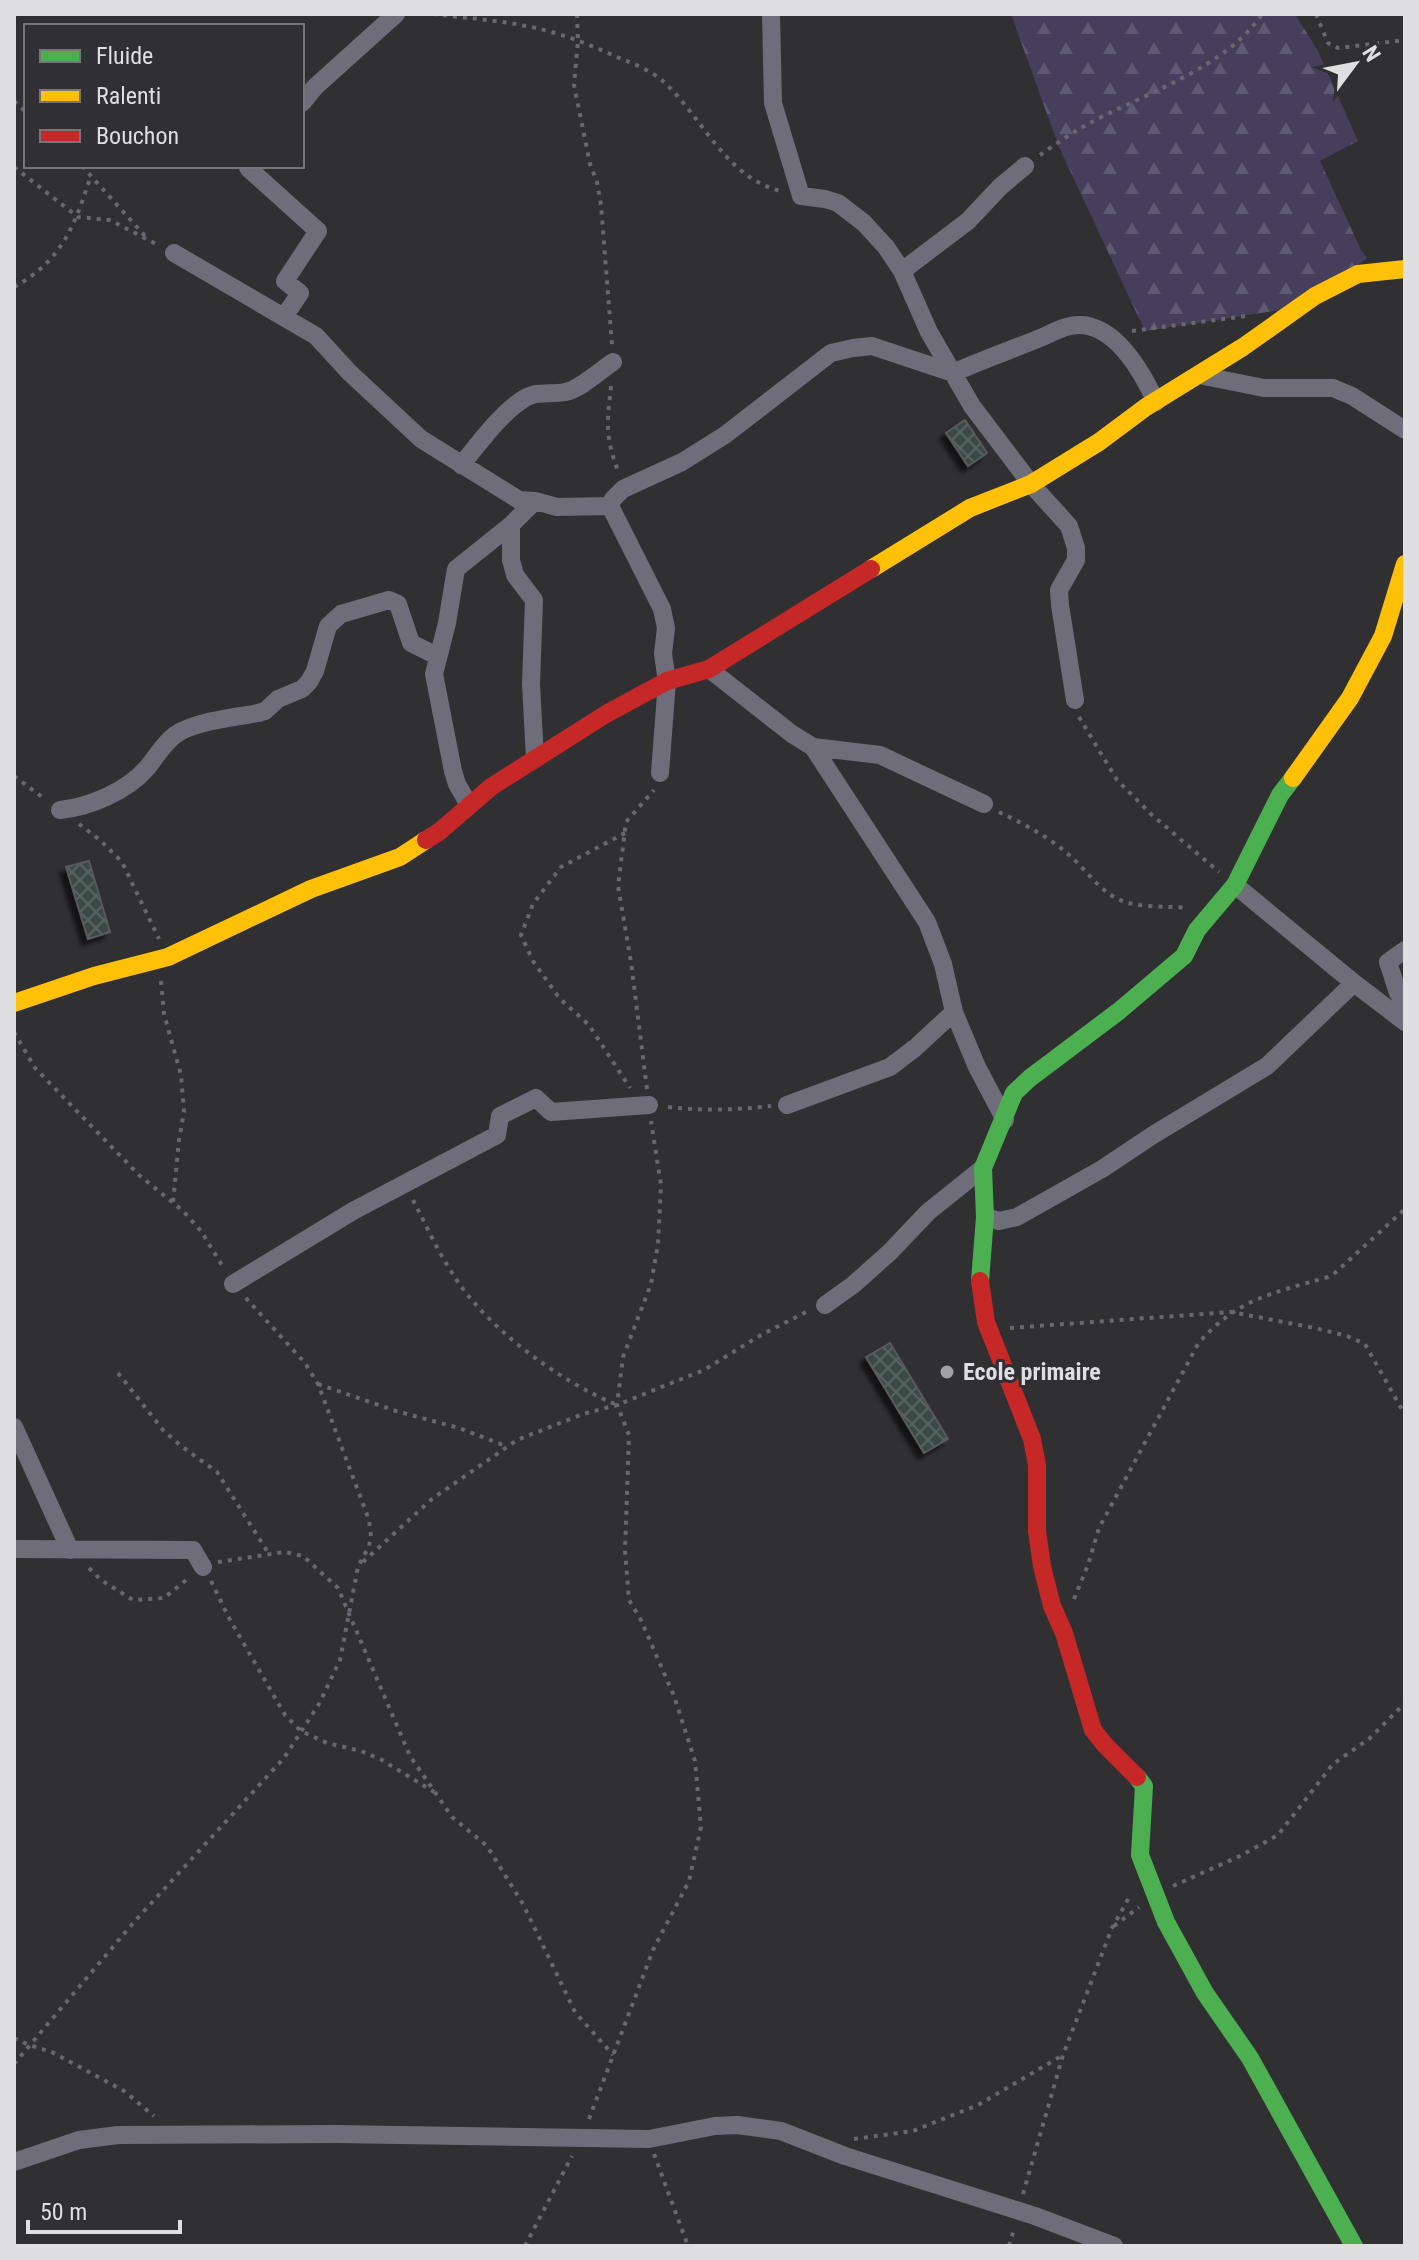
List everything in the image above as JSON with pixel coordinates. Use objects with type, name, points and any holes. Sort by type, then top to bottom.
[{"type":"street","points":[[304,101],[396,14]]},
{"type":"street","points":[[771,14],[773,103],[801,196],[838,203],[864,223],[886,247],[902,271],[929,332],[972,406],[1031,484],[1069,526],[1076,548],[1076,560],[1059,590],[1075,700]]},
{"type":"street","points":[[902,271],[968,221],[1025,166]]},
{"type":"street","points":[[248,168],[318,231],[285,281],[300,293],[284,317]]},
{"type":"street","points":[[174,253],[316,336],[349,372],[421,439],[519,500],[557,507],[610,506]]},
{"type":"street","points":[[14,1003],[94,976],[168,957],[311,889],[400,857],[439,832],[491,787],[606,714],[667,681],[709,669],[970,508],[1031,484],[1099,442],[1315,296],[1358,274],[1405,269]]},
{"type":"street","points":[[660,773],[667,681],[663,654],[666,628],[662,609],[610,506],[623,489],[682,462],[725,435],[831,353],[853,348],[872,346],[953,373],[1063,327],[1082,325],[1106,332],[1134,362],[1156,402]]},
{"type":"street","points":[[461,465],[493,427],[522,400],[536,393],[573,389],[613,362]]},
{"type":"street","points":[[1199,375],[1264,388],[1333,388],[1352,396],[1405,430]]},
{"type":"street","points":[[469,805],[457,784],[449,756],[434,674],[437,656],[447,623],[456,569],[511,525],[535,501]]},
{"type":"street","points":[[511,525],[511,560],[515,575],[534,600],[531,684],[535,759]]},
{"type":"street","points":[[825,1305],[853,1285],[928,1212],[983,1168],[1014,1093],[1184,956],[1197,930],[1235,885],[1280,795],[1350,698],[1383,636],[1405,564]]},
{"type":"street","points":[[60,810],[96,801],[131,783],[174,735],[189,727],[265,711],[278,699],[302,689],[315,671],[328,626],[341,614],[389,600],[398,604],[411,643],[437,656]]},
{"type":"street","points":[[709,669],[813,747],[880,755],[984,804]]},
{"type":"street","points":[[813,747],[927,922],[943,964],[954,1012],[977,1067],[1005,1120]]},
{"type":"street","points":[[1235,885],[1405,1022]]},
{"type":"street","points":[[1405,950],[1388,962],[1405,1004]]},
{"type":"street","points":[[985,1217],[999,1221],[1017,1217],[1102,1169],[1255,1074],[1276,1059],[1354,983]]},
{"type":"street","points":[[787,1105],[890,1067],[954,1012]]},
{"type":"street","points":[[233,1284],[353,1211],[497,1135],[500,1116],[536,1098],[551,1112],[649,1105]]},
{"type":"street","points":[[983,1168],[985,1217],[980,1283],[986,1322],[1032,1439],[1037,1465],[1037,1531],[1042,1566],[1093,1730],[1101,1743],[1144,1786],[1140,1855],[1186,1961],[1218,2015],[1250,2058],[1354,2246]]},
{"type":"street","points":[[14,1427],[70,1550]]},
{"type":"street","points":[[14,1549],[193,1550],[203,1567]]},
{"type":"street","points":[[14,2162],[79,2140],[118,2135],[175,2133],[649,2139],[715,2126],[737,2125],[781,2131],[845,2156],[1035,2216],[1114,2246]]},
{"type":"path","points":[[433,14],[552,32],[637,65],[664,82],[723,154],[758,183],[801,196]]},
{"type":"path","points":[[577,14],[574,85],[601,205],[613,362],[606,428],[623,489]]},
{"type":"path","points":[[1025,166],[1081,128],[1230,49],[1262,14]]},
{"type":"path","points":[[1316,14],[1328,43],[1338,48],[1405,40]]},
{"type":"path","points":[[14,167],[78,217],[110,220],[174,253]]},
{"type":"path","points":[[84,168],[146,238]]},
{"type":"path","points":[[14,287],[30,279],[53,260],[78,217],[91,175]]},
{"type":"path","points":[[1106,332],[1145,331],[1257,314]]},
{"type":"path","points":[[1075,700],[1076,712],[1117,780],[1152,815],[1235,885]]},
{"type":"path","points":[[525,2246],[582,2137],[653,1950],[689,1881],[701,1827],[695,1761],[674,1696],[629,1600],[625,1551],[629,1435],[617,1405],[623,1357],[651,1284],[658,1244],[661,1185],[618,886],[626,822],[659,784],[660,773]]},
{"type":"path","points":[[984,804],[1067,852],[1100,886],[1120,900],[1146,905],[1214,909]]},
{"type":"path","points":[[625,833],[561,867],[533,904],[521,935],[533,961],[560,999],[589,1025],[631,1090],[649,1105],[700,1110],[787,1105]]},
{"type":"path","points":[[404,1184],[454,1276],[483,1315],[543,1364],[590,1394],[617,1405]]},
{"type":"path","points":[[1072,1602],[1099,1528],[1198,1344],[1211,1328],[1248,1302],[1328,1277],[1405,1209]]},
{"type":"path","points":[[14,2064],[134,1922],[284,1758],[319,1704],[340,1660],[358,1567],[383,1542],[432,1499],[517,1440],[704,1370],[803,1311],[825,1305]]},
{"type":"path","points":[[986,1322],[999,1329],[1231,1312],[1347,1336],[1365,1344],[1405,1415]]},
{"type":"path","points":[[118,1373],[163,1430],[217,1472],[269,1554]]},
{"type":"path","points":[[318,1384],[396,1411],[459,1428],[507,1447]]},
{"type":"path","points":[[70,1550],[101,1580],[133,1600],[164,1598],[203,1567],[222,1561],[285,1552],[303,1556],[338,1588],[410,1756],[452,1817],[487,1846],[523,1904],[575,2012],[613,2055]]},
{"type":"path","points":[[203,1567],[285,1715],[301,1731],[327,1743],[372,1755],[436,1793]]},
{"type":"path","points":[[1112,1928],[1155,1895],[1278,1835],[1333,1764],[1369,1739],[1405,1703]]},
{"type":"path","points":[[1018,2212],[1063,2055],[1112,1928],[1135,1887]]},
{"type":"path","points":[[14,2038],[52,2052],[124,2091],[175,2133]]},
{"type":"path","points":[[816,2144],[913,2131],[978,2105],[1063,2055]]},
{"type":"path","points":[[649,2139],[688,2246]]},
{"type":"green space","points":[[1011,14],[1295,14],[1318,51],[1358,141],[1320,161],[1367,258],[1300,307],[1145,331],[1059,147]]},
{"type":"building","points":[[965,420],[987,453],[968,466],[946,433]]},
{"type":"building","points":[[89,861],[110,932],[88,939],[66,867]]},
{"type":"building","points":[[890,1343],[948,1439],[924,1453],[866,1357]]},
{"type":"traffic: fast","points":[[980,1281],[985,1217],[983,1168],[1014,1093],[1184,956],[1197,930],[1235,885],[1280,795],[1293,778]]},
{"type":"traffic: fast","points":[[1137,1777],[1144,1786],[1140,1855],[1166,1922],[1205,1993],[1250,2058],[1354,2246]]},
{"type":"traffic: slow","points":[[871,569],[970,508],[1031,484],[1243,347],[1315,296],[1358,274],[1405,269]]},
{"type":"traffic: slow","points":[[1293,778],[1350,698],[1383,636],[1405,564]]},
{"type":"traffic: slow","points":[[14,1003],[94,976],[168,957],[311,889],[400,857],[426,840]]},
{"type":"traffic: jam","points":[[426,840],[491,787],[606,714],[667,681],[709,669],[871,569]]},
{"type":"traffic: jam","points":[[980,1281],[986,1322],[1032,1439],[1037,1465],[1037,1531],[1052,1606],[1064,1633],[1093,1730],[1137,1777]]},
{"type":"place","name":"Ecole primaire","points":[[947,1372]]}]
